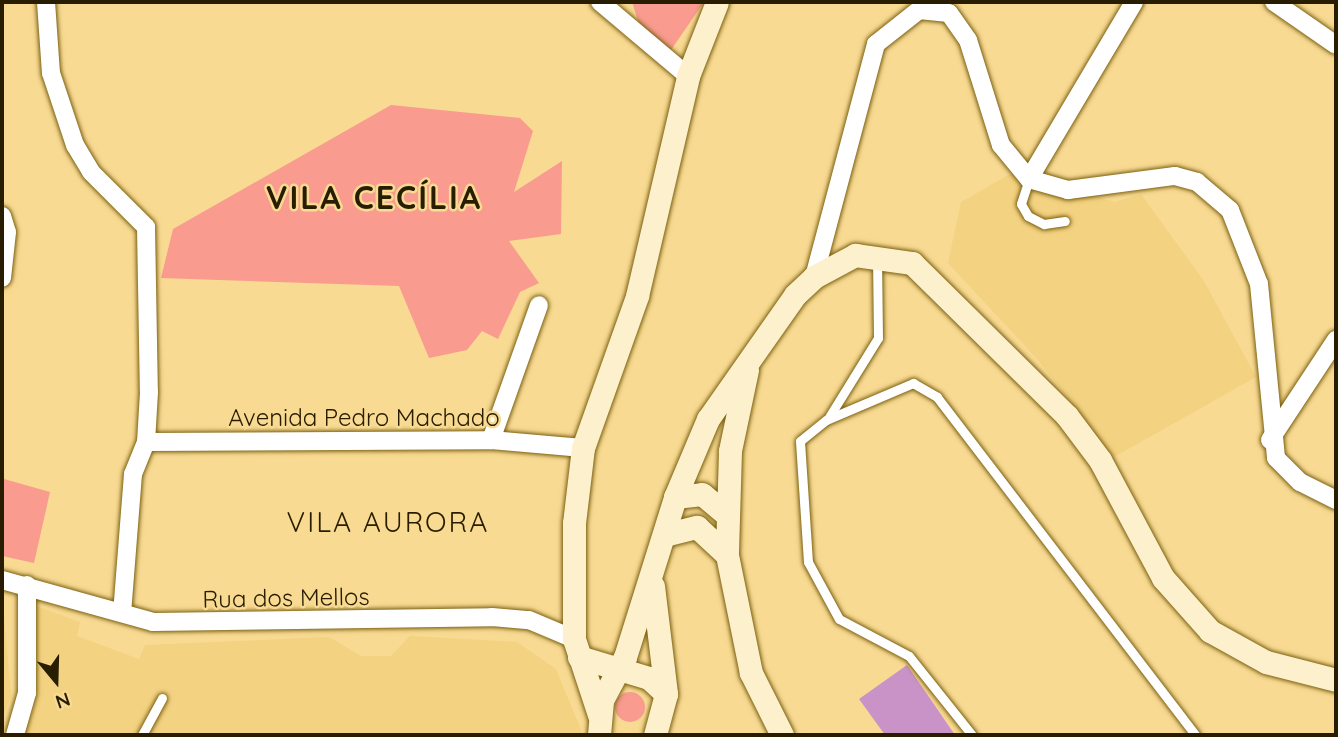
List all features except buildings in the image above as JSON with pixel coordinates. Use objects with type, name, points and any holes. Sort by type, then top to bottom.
[{"type":"street","points":[[46,2],[51,73],[75,145],[91,172],[146,227],[146,442],[133,474],[122,613]]},
{"type":"street","points":[[600,2],[688,76]]},
{"type":"street","points":[[604,729],[577,648],[574,523],[583,448],[637,296],[688,76],[717,2]]},
{"type":"street","points":[[1029,179],[1134,2]]},
{"type":"street","points":[[1275,2],[1336,45]]},
{"type":"street","points":[[604,729],[675,497],[708,419],[814,276],[876,44],[919,10],[949,13],[959,23],[1001,145],[1029,179],[1068,190],[1175,176],[1197,182],[1230,210],[1259,284],[1270,440],[1286,470],[1336,500]]},
{"type":"street","points":[[2,278],[3,218]]},
{"type":"street","points":[[814,276],[855,256],[876,254],[912,264],[929,277],[1067,416],[1100,460],[1163,578],[1210,631],[1266,662],[1336,680]]},
{"type":"street","points":[[491,440],[538,305]]},
{"type":"street","points":[[1270,440],[1336,340]]},
{"type":"street","points":[[750,360],[734,421],[727,555],[751,673],[782,735]]},
{"type":"street","name":"Avenida Pedro Machado","points":[[146,442],[491,440],[583,448]]},
{"type":"street","points":[[675,497],[702,494],[727,515]]},
{"type":"street","points":[[664,535],[697,527],[727,555]]},
{"type":"street","points":[[652,579],[666,694],[655,735]]},
{"type":"street","name":"Rua dos Mellos","points":[[2,580],[122,613],[194,625],[492,617],[529,620],[577,648]]},
{"type":"street","points":[[15,735],[27,693],[27,585]]},
{"type":"street","points":[[577,648],[649,678],[666,694]]},
{"type":"lane","points":[[1029,179],[1021,204],[1028,216],[1044,224],[1066,221]]},
{"type":"lane","points":[[827,420],[877,338],[876,254]]},
{"type":"lane","points":[[972,735],[909,656],[839,619],[817,586],[808,562],[797,453],[810,429],[897,386],[924,384],[1195,735]]},
{"type":"lane","points":[[142,735],[162,698]]},
{"type":"shaded area","points":[[632,2],[704,2],[671,50],[640,27]]},
{"type":"shaded area","points":[[391,105],[520,118],[533,131],[514,192],[562,161],[561,234],[509,241],[539,283],[520,292],[498,339],[482,331],[467,350],[429,358],[399,286],[161,278],[173,229]]},
{"type":"shaded area","points":[[1010,174],[1115,202],[1141,194],[1204,281],[1256,377],[1114,457],[1038,360],[948,263],[961,202]]},
{"type":"shaded area","points":[[4,479],[50,492],[34,563],[2,556]]},
{"type":"shaded area","points":[[2,596],[11,695],[2,720]]},
{"type":"shaded area","points":[[36,606],[80,622],[77,636],[139,659],[145,645],[329,637],[361,656],[391,656],[410,636],[517,642],[556,669],[583,735],[26,735],[38,693]]},
{"type":"shaded area","points":[[630,692],[636,693],[644,701],[644,713],[636,721],[630,722],[624,721],[616,713],[615,707],[616,701],[624,693]]},
{"type":"district","name":"VILA CECÍLIA","points":[[374,197]]},
{"type":"district","name":"VILA AURORA","points":[[388,522]]}]
